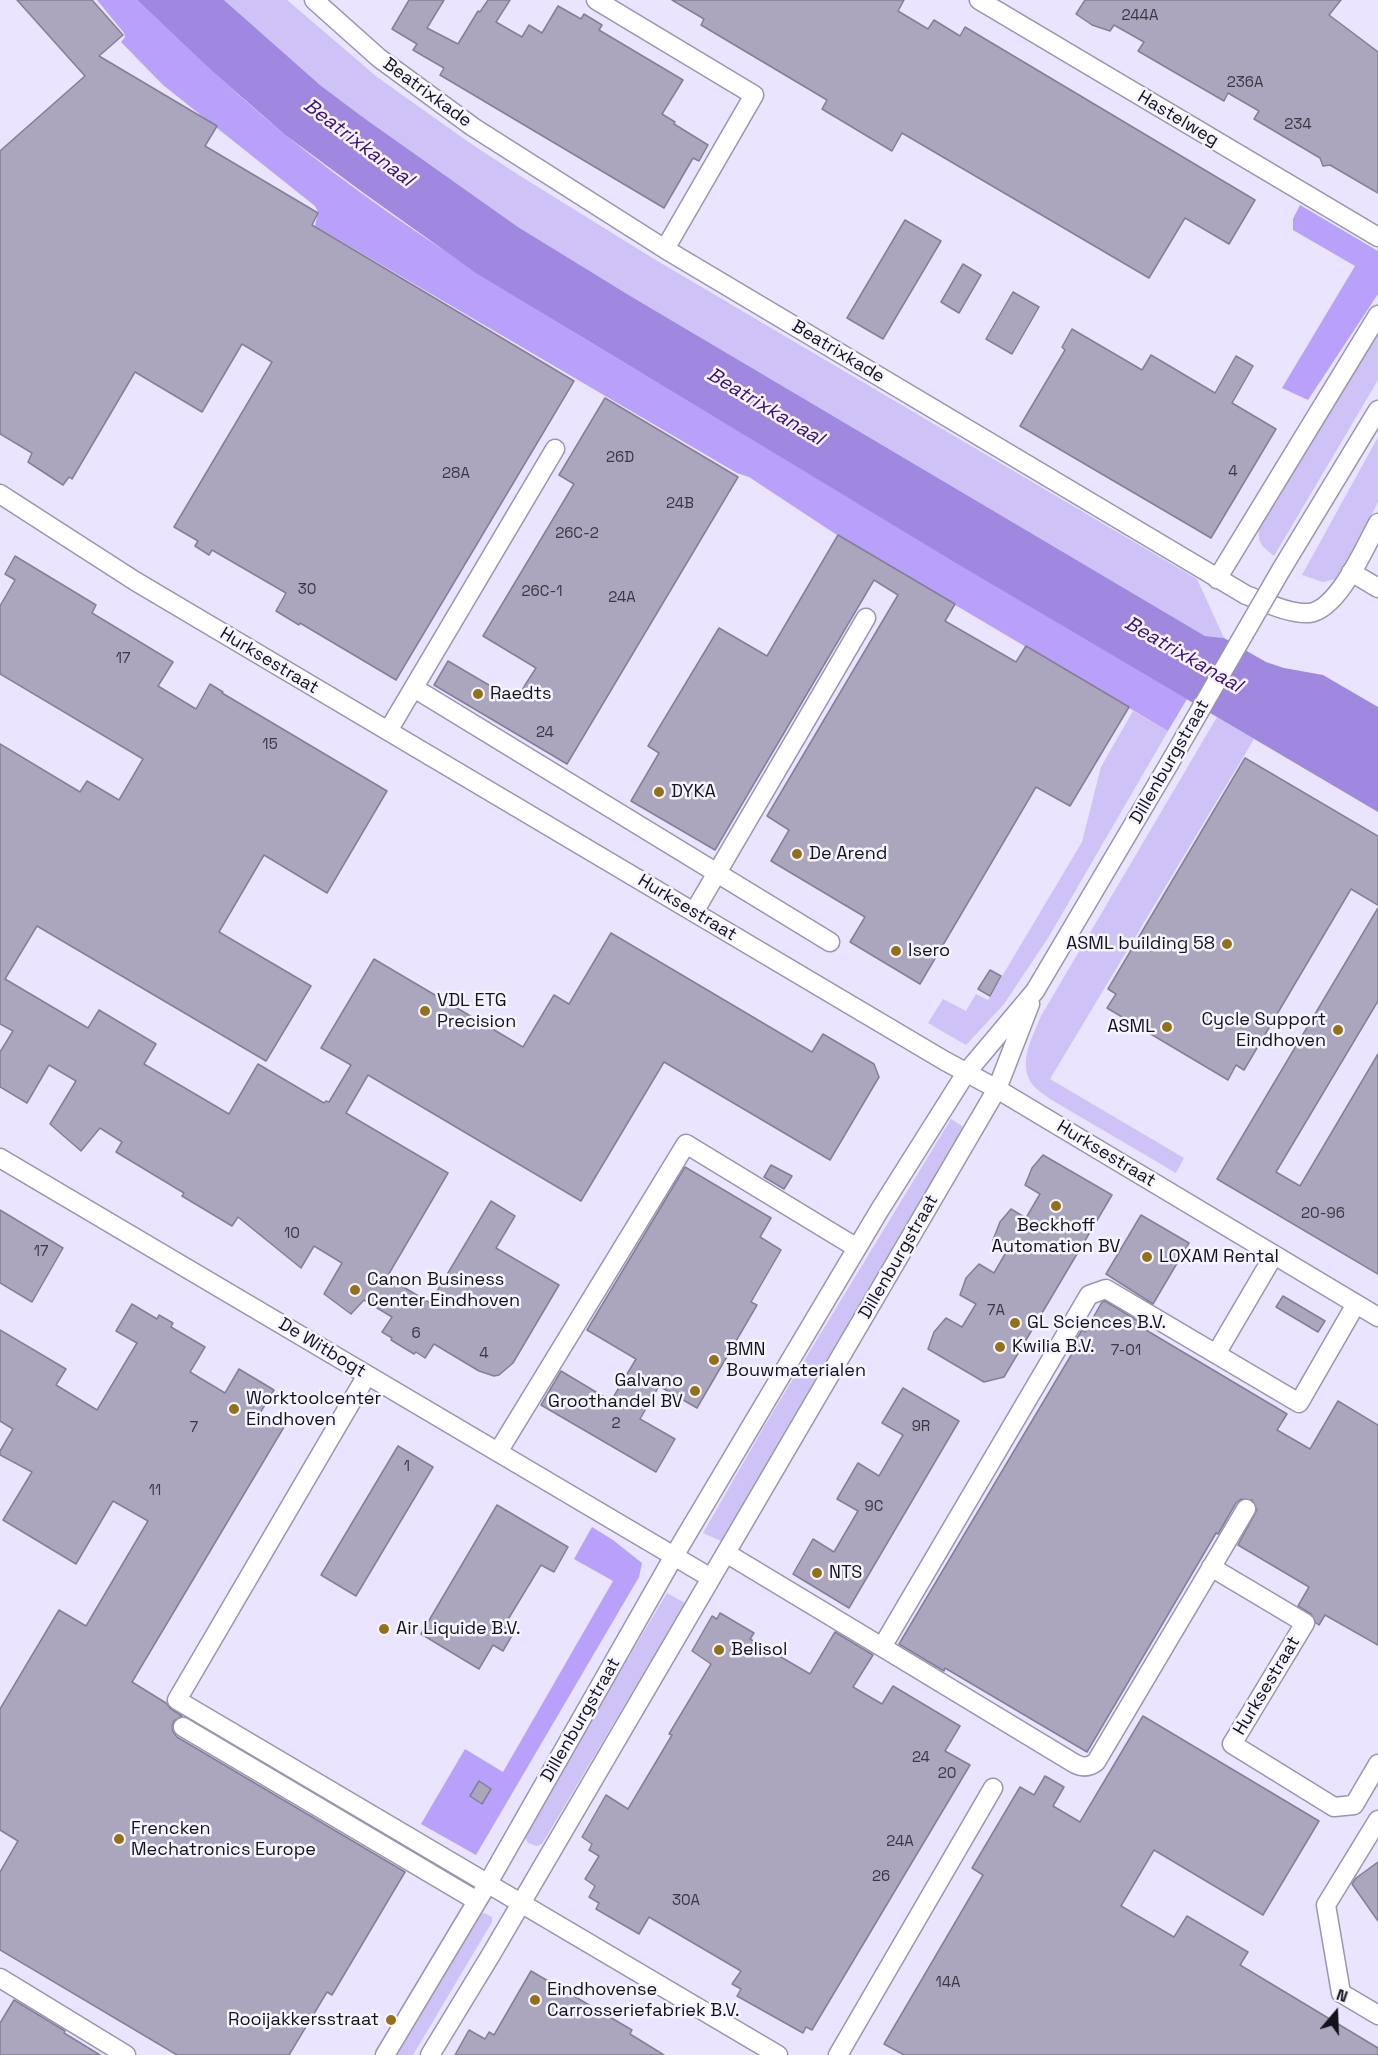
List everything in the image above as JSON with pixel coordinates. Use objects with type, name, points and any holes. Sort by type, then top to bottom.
[{"type":"street","name":"Beatrixkade","points":[[314,0],[379,58],[473,127],[665,249],[1246,595],[1279,608],[1308,613],[1325,608],[1351,572]]},
{"type":"street","points":[[596,0],[754,95],[665,249]]},
{"type":"street","name":"Hastelweg","points":[[979,0],[1378,237]]},
{"type":"street","points":[[1217,579],[1378,315]]},
{"type":"street","name":"Dillenburgstraat","points":[[430,2055],[997,1089],[1035,991],[1281,570],[1378,410]]},
{"type":"street","points":[[388,731],[555,449]]},
{"type":"street","name":"Hurksestraat","points":[[0,494],[135,581],[966,1073],[997,1089],[1378,1317]]},
{"type":"street","points":[[1378,523],[1351,572],[1378,588]]},
{"type":"street","points":[[694,912],[866,618]]},
{"type":"street","points":[[414,688],[830,942]]},
{"type":"street","name":"Dillenburgstraat","points":[[385,2055],[488,1883],[674,1556],[857,1248],[966,1073],[1035,991]]},
{"type":"street","points":[[498,1452],[686,1144],[857,1248]]},
{"type":"street","name":"De Witbogt","points":[[0,1158],[674,1556]]},
{"type":"street","points":[[1216,1354],[1274,1255]]},
{"type":"street","points":[[882,1647],[1089,1295],[1106,1289],[1299,1403],[1356,1304]]},
{"type":"street","points":[[367,1375],[177,1700],[778,2055]]},
{"type":"street","points":[[726,1553],[1072,1762],[1088,1767],[1096,1762],[1246,1509]]},
{"type":"street","points":[[674,1556],[711,1578]]},
{"type":"street","name":"Hurksestraat","points":[[1211,1567],[1305,1623],[1232,1744],[1334,1807],[1354,1804],[1378,1764]]},
{"type":"street","points":[[183,1727],[477,1901]]},
{"type":"street","points":[[838,2055],[993,1788]]},
{"type":"street","points":[[1378,1820],[1326,1905],[1341,1993],[1378,2015]]},
{"type":"street","points":[[0,1978],[126,2055]]},
{"type":"shaded area","points":[[97,0],[137,0],[283,133],[388,212],[498,285],[839,492],[1187,699],[1168,731],[837,535],[749,477],[737,473],[315,226],[318,212],[315,206],[163,85],[121,42],[125,37],[124,33]]},
{"type":"shaded area","points":[[224,0],[287,0],[377,77],[517,174],[654,259],[1197,579],[1224,638],[1205,636],[632,297],[518,227],[320,85]]},
{"type":"shaded area","points":[[1300,205],[1378,251],[1378,294],[1308,400],[1282,388],[1355,266],[1293,230],[1293,219]]},
{"type":"shaded area","points":[[1378,335],[1378,380],[1274,556],[1260,541],[1261,522]]},
{"type":"shaded area","points":[[1378,437],[1378,502],[1346,567],[1335,579],[1323,582],[1302,575]]},
{"type":"shaded area","points":[[1133,711],[1168,731],[1048,938],[1004,1004],[966,1045],[928,1023],[943,999],[966,1011],[976,994],[988,1000],[1082,842],[1101,767]]},
{"type":"shaded area","points":[[1217,717],[1254,739],[1050,1079],[1184,1158],[1176,1173],[1050,1099],[1034,1086],[1028,1076],[1026,1059],[1041,1016]]},
{"type":"shaded area","points":[[951,1119],[965,1128],[903,1229],[721,1541],[703,1533],[765,1425]]},
{"type":"shaded area","points":[[592,1527],[642,1563],[639,1577],[476,1855],[421,1824],[465,1749],[503,1772],[613,1581],[574,1559]]},
{"type":"shaded area","points":[[667,1593],[685,1603],[542,1844],[536,1846],[528,1843],[524,1836],[528,1826]]},
{"type":"shaded area","points":[[484,1913],[492,1917],[492,1922],[413,2055],[396,2055],[479,1914]]},
{"type":"water","name":"Beatrixkanaal","points":[[137,0],[224,0],[320,85],[364,118],[518,227],[632,297],[1205,636],[1224,638],[1266,662],[1284,668],[1323,675],[1378,707],[1378,812],[956,563],[476,273],[284,134],[212,71]]},
{"type":"building","points":[[17,0],[92,0],[123,35],[99,56],[217,126],[205,146],[318,213],[312,225],[574,381],[396,680],[276,611],[286,593],[212,550],[209,555],[195,546],[198,541],[174,527],[272,362],[242,344],[202,412],[135,372],[72,479],[69,477],[63,485],[28,462],[32,453],[0,434],[0,151],[85,76]]},
{"type":"building","points":[[409,0],[444,0],[427,28],[458,44],[478,11],[480,12],[488,0],[510,0],[496,22],[522,37],[529,25],[542,33],[558,6],[581,19],[584,14],[602,25],[599,30],[683,80],[662,114],[708,145],[699,161],[693,158],[664,208],[440,75],[444,68],[413,50],[417,44],[392,29]]},
{"type":"building","points":[[672,0],[904,0],[898,11],[928,29],[934,20],[960,36],[965,27],[1255,200],[1229,244],[1185,218],[1149,278],[902,133],[892,151],[822,109],[827,100],[701,25],[704,19]]},
{"type":"building","points":[[1085,0],[1341,0],[1329,15],[1378,52],[1378,193],[1330,165],[1323,166],[1320,158],[1254,119],[1259,111],[1228,93],[1224,101],[1138,51],[1144,42],[1114,25],[1110,31],[1092,25],[1076,14]]},
{"type":"building","points":[[905,220],[941,241],[883,339],[847,318]]},
{"type":"building","points":[[963,264],[981,275],[959,313],[941,302]]},
{"type":"building","points":[[1013,292],[1039,307],[1012,354],[986,339]]},
{"type":"building","points":[[1072,329],[1142,370],[1151,355],[1215,393],[1236,356],[1253,366],[1232,403],[1276,429],[1211,538],[1020,426],[1065,350],[1062,347]]},
{"type":"building","points":[[605,398],[738,477],[567,764],[434,685],[448,661],[516,701],[536,668],[483,636],[574,484],[559,475]]},
{"type":"building","points":[[838,535],[955,604],[945,621],[1016,662],[1026,646],[1129,707],[1070,806],[1036,787],[920,984],[850,942],[865,917],[771,861],[789,830],[767,816],[898,595],[874,580],[715,850],[631,801],[659,753],[648,746],[719,628],[767,656]]},
{"type":"building","points":[[15,556],[96,605],[92,613],[173,662],[158,686],[196,709],[210,684],[387,791],[327,893],[264,855],[219,932],[311,986],[266,1061],[37,926],[5,979],[88,1028],[99,1010],[156,1044],[144,1064],[229,1114],[258,1064],[324,1103],[329,1102],[351,1065],[321,1048],[374,959],[523,1047],[554,995],[569,1004],[611,933],[812,1052],[823,1034],[874,1064],[879,1077],[830,1160],[664,1062],[581,1201],[368,1075],[346,1113],[448,1173],[387,1277],[430,1303],[491,1201],[515,1216],[496,1248],[559,1285],[513,1363],[499,1375],[494,1376],[479,1371],[434,1344],[425,1358],[391,1340],[392,1338],[382,1332],[392,1317],[364,1300],[351,1314],[324,1294],[342,1263],[314,1246],[301,1268],[238,1217],[232,1226],[182,1196],[184,1193],[116,1152],[122,1142],[100,1128],[81,1151],[50,1124],[76,1081],[49,1065],[27,1103],[0,1087],[0,1052],[13,1031],[0,1024],[0,744],[80,792],[87,781],[119,800],[143,759],[0,674],[0,606],[15,580],[5,574]]},
{"type":"building","name":"ASML building 58","points":[[1245,758],[1378,836],[1378,905],[1351,889],[1244,1070],[1236,1065],[1228,1080],[1107,1008],[1116,994],[1108,989]]},
{"type":"building","points":[[1378,908],[1378,1001],[1276,1172],[1300,1186],[1378,1054],[1378,1274],[1217,1179]]},
{"type":"building","points":[[990,970],[1001,976],[990,996],[978,989]]},
{"type":"building","points":[[1043,1155],[1112,1195],[1004,1377],[984,1382],[928,1349],[934,1332],[946,1318],[962,1327],[976,1304],[960,1295],[966,1278],[979,1264],[994,1273],[1008,1249],[993,1240],[1000,1222],[1011,1209],[1026,1218],[1040,1194],[1025,1185],[1032,1168]]},
{"type":"building","points":[[771,1165],[792,1176],[784,1189],[764,1177]]},
{"type":"building","points":[[685,1167],[771,1218],[760,1237],[781,1250],[751,1302],[757,1305],[697,1408],[659,1386],[640,1419],[675,1439],[656,1472],[541,1405],[561,1371],[611,1401],[636,1359],[587,1330]]},
{"type":"building","points":[[0,1210],[63,1248],[32,1302],[0,1283]]},
{"type":"building","points":[[1141,1215],[1189,1243],[1153,1304],[1106,1274]]},
{"type":"building","points":[[1283,1296],[1325,1321],[1318,1332],[1276,1307]]},
{"type":"building","points":[[1105,1301],[1148,1327],[1146,1330],[1287,1414],[1277,1430],[1310,1449],[1338,1401],[1378,1425],[1378,1645],[1325,1615],[1319,1625],[1316,1623],[1311,1614],[1298,1606],[1309,1587],[1238,1545],[1257,1510],[1252,1500],[1241,1499],[1236,1503],[1218,1534],[1216,1533],[1087,1752],[945,1668],[944,1671],[899,1644],[1073,1352],[1069,1351],[1082,1330],[1085,1332],[1102,1302]]},
{"type":"building","points":[[132,1304],[157,1319],[159,1315],[173,1323],[171,1327],[205,1347],[190,1372],[225,1393],[239,1369],[274,1390],[260,1413],[284,1427],[132,1682],[182,1716],[174,1721],[172,1726],[177,1737],[405,1872],[332,1995],[327,1992],[289,2055],[177,2055],[0,1950],[0,1872],[18,1841],[0,1830],[0,1709],[59,1610],[86,1626],[148,1521],[113,1501],[76,1564],[3,1520],[32,1472],[0,1455],[13,1429],[0,1421],[0,1330],[66,1369],[56,1385],[97,1410],[137,1343],[116,1331]]},
{"type":"building","points":[[903,1388],[959,1421],[849,1608],[793,1574],[813,1539],[834,1552],[858,1511],[837,1499],[858,1463],[879,1476],[903,1435],[882,1423]]},
{"type":"building","points":[[398,1446],[433,1467],[356,1596],[321,1575]]},
{"type":"building","points":[[497,1505],[568,1547],[554,1572],[541,1565],[504,1626],[514,1632],[503,1651],[493,1645],[479,1669],[421,1634]]},
{"type":"building","points":[[720,1613],[754,1633],[750,1639],[810,1674],[835,1632],[873,1655],[853,1687],[882,1704],[893,1686],[960,1726],[945,1751],[970,1765],[812,2030],[806,2027],[803,2033],[737,1996],[741,1989],[732,1984],[741,1971],[649,1917],[639,1934],[596,1909],[599,1903],[589,1897],[595,1886],[585,1879],[599,1856],[589,1850],[592,1844],[582,1837],[606,1795],[628,1809],[711,1664],[692,1651],[712,1616],[717,1619]]},
{"type":"building","points":[[1143,1716],[1319,1821],[1263,1915],[1154,1850],[1121,1906],[1174,1937],[1187,1916],[1248,1952],[1240,1965],[1378,2048],[1378,2055],[904,2055],[884,2044],[983,1875],[972,1868],[1020,1787],[1034,1795],[1045,1776],[1064,1787],[1053,1806],[1080,1822]]},
{"type":"building","points":[[479,1781],[491,1789],[482,1804],[470,1796]]},
{"type":"building","points":[[1378,1862],[1378,1921],[1352,1884],[1356,1878]]},
{"type":"building","points":[[531,1971],[632,2030],[630,2034],[664,2055],[455,2055],[469,2030],[485,2039],[489,2032],[494,2035]]},
{"type":"building","points":[[14,2000],[100,2055],[0,2055],[0,2023]]},
{"type":"place","name":"Raedts","points":[[478,694]]},
{"type":"place","name":"DYKA","points":[[659,792]]},
{"type":"place","name":"De Arend","points":[[797,854]]},
{"type":"place","name":"ASML building 58","points":[[1227,944]]},
{"type":"place","name":"Isero","points":[[896,951]]},
{"type":"place","name":"VDL ETG Precision","points":[[425,1011]]},
{"type":"place","name":"ASML","points":[[1167,1027]]},
{"type":"place","name":"Cycle Support Eindhoven","points":[[1338,1030]]},
{"type":"place","name":"Beckhoff Automation BV","points":[[1056,1206]]},
{"type":"place","name":"LOXAM Rental","points":[[1147,1257]]},
{"type":"place","name":"Canon Business Center Eindhoven","points":[[355,1290]]},
{"type":"place","name":"GL Sciences B.V.","points":[[1015,1323]]},
{"type":"place","name":"Kwilia B.V.","points":[[1000,1347]]},
{"type":"place","name":"BMN Bouwmaterialen","points":[[714,1360]]},
{"type":"place","name":"Galvano Groothandel BV","points":[[695,1391]]},
{"type":"place","name":"Worktoolcenter Eindhoven","points":[[234,1409]]},
{"type":"place","name":"NTS","points":[[817,1573]]},
{"type":"place","name":"Air Liquide B.V.","points":[[384,1629]]},
{"type":"place","name":"Belisol","points":[[719,1650]]},
{"type":"place","name":"Frencken Mechatronics Europe","points":[[119,1839]]},
{"type":"place","name":"Eindhovense Carrosseriefabriek B.V.","points":[[535,2000]]},
{"type":"place","name":"Rooijakkersstraat","points":[[391,2020]]}]
